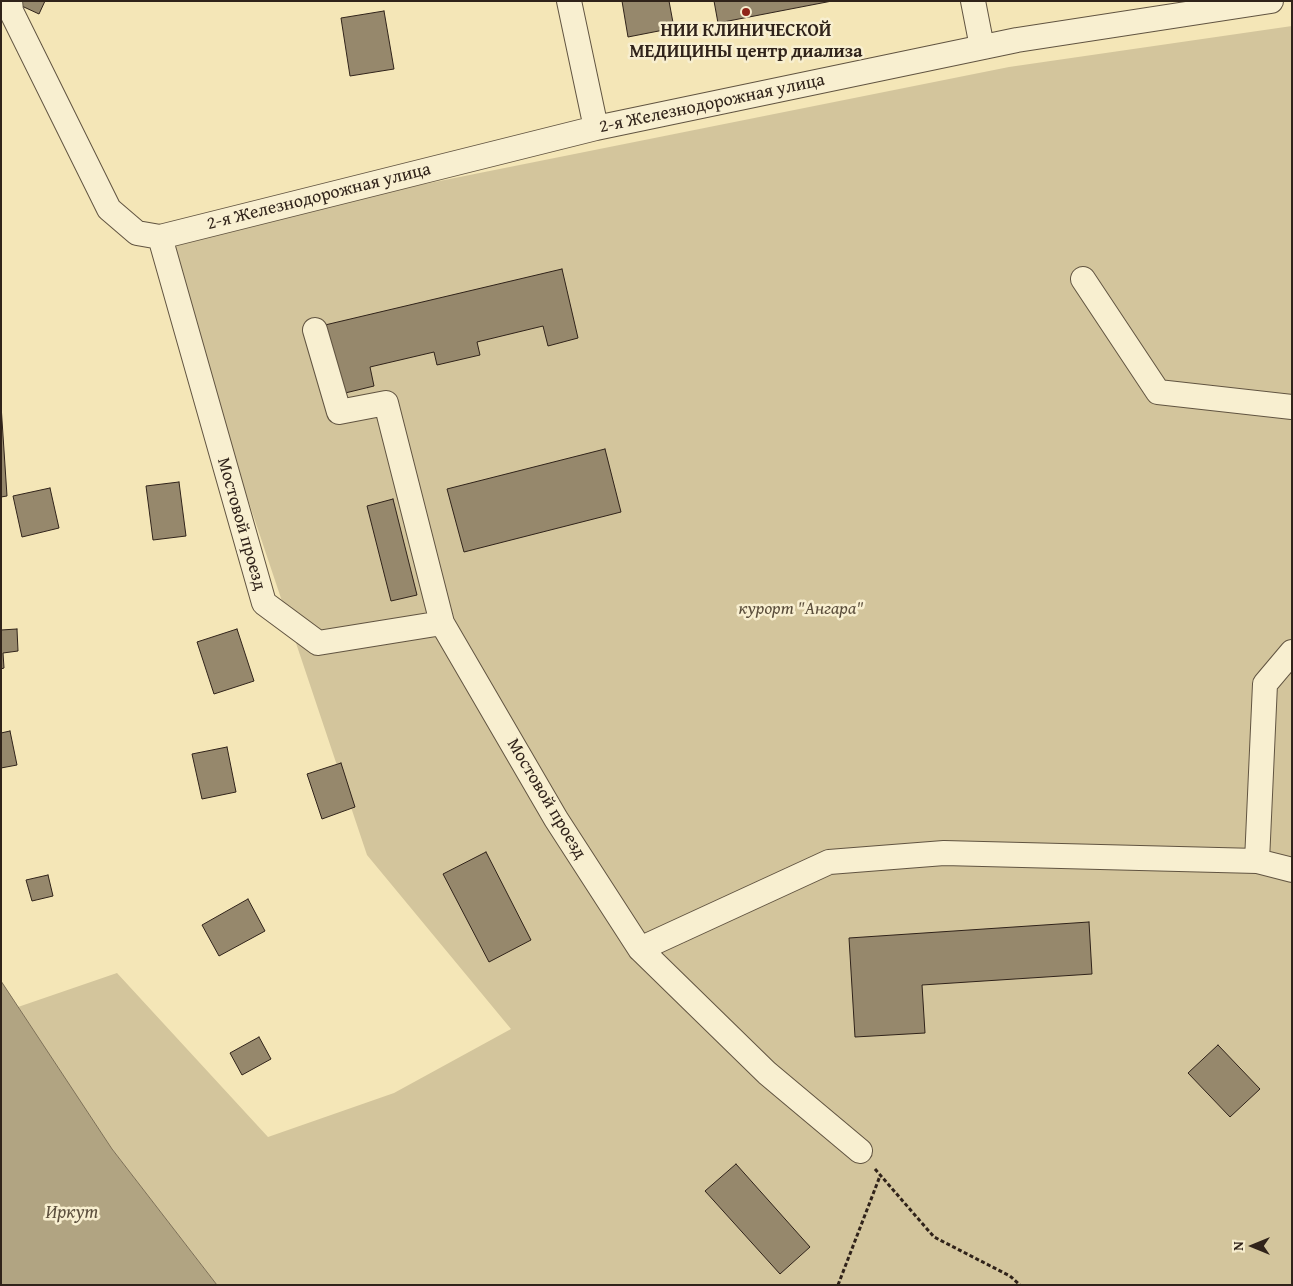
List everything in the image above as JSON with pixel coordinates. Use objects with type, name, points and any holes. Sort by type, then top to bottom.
[{"type":"street","points":[[569,1],[596,128]]},
{"type":"street","points":[[974,1],[982,47]]},
{"type":"street","name":"2-я Железнодорожная улица","points":[[160,237],[596,128],[1017,40],[1239,3],[1271,1]]},
{"type":"street","points":[[7,12],[110,209],[137,233],[160,237]]},
{"type":"street","name":"Мостовой проезд","points":[[160,237],[264,603],[318,644],[442,623],[556,819],[640,949],[767,1073],[860,1151]]},
{"type":"street","points":[[1083,279],[1158,392],[1292,407]]},
{"type":"street","points":[[315,330],[339,412],[386,403],[442,623]]},
{"type":"street","points":[[1257,860],[1265,684],[1292,652]]},
{"type":"street","points":[[640,949],[829,862],[944,853],[1257,860],[1292,870]]},
{"type":"path","points":[[860,1151],[934,1237],[1010,1276],[1020,1285]]},
{"type":"path","points":[[838,1285],[880,1175]]},
{"type":"green space","name":"курорт \"Ангара\"","points":[[1292,26],[1292,1285],[217,1285],[112,1149],[18,1007],[117,973],[268,1137],[394,1093],[511,1029],[367,855],[160,237],[1009,67]]},
{"type":"water","name":"Иркут","points":[[1,981],[112,1149],[217,1285],[1,1285]]},
{"type":"building","points":[[11,1],[45,1],[39,14]]},
{"type":"building","points":[[622,1],[669,1],[674,28],[628,37]]},
{"type":"building","name":"НИИ КЛИНИЧЕСКОЙ МЕДИЦИНЫ центр диализа","points":[[714,1],[832,1],[718,23]]},
{"type":"building","points":[[384,11],[394,69],[350,76],[341,18]]},
{"type":"building","points":[[562,269],[578,338],[548,346],[543,326],[477,342],[480,355],[437,365],[434,352],[370,367],[374,386],[341,394],[325,325]]},
{"type":"building","points":[[1,405],[7,496],[1,497]]},
{"type":"building","points":[[605,449],[621,512],[464,552],[447,489]]},
{"type":"building","points":[[179,482],[186,536],[153,540],[146,486]]},
{"type":"building","points":[[50,488],[59,528],[22,537],[13,496]]},
{"type":"building","points":[[393,499],[417,595],[391,601],[367,506]]},
{"type":"building","points":[[17,629],[18,651],[3,653],[4,668],[1,669],[1,630]]},
{"type":"building","points":[[237,629],[254,681],[214,694],[197,642]]},
{"type":"building","points":[[10,731],[17,765],[1,768],[1,733]]},
{"type":"building","points":[[227,747],[236,792],[202,799],[192,754]]},
{"type":"building","points":[[341,763],[355,807],[322,819],[307,774]]},
{"type":"building","points":[[486,852],[531,940],[489,962],[443,874]]},
{"type":"building","points":[[48,875],[53,896],[32,901],[26,880]]},
{"type":"building","points":[[248,899],[265,931],[219,956],[202,925]]},
{"type":"building","points":[[1089,922],[1092,974],[922,985],[925,1033],[855,1037],[849,938]]},
{"type":"building","points":[[259,1037],[271,1059],[242,1075],[230,1053]]},
{"type":"building","points":[[1218,1045],[1260,1089],[1230,1117],[1188,1073]]},
{"type":"building","points":[[736,1164],[810,1247],[780,1274],[705,1191]]},
{"type":"place","name":"НИИ КЛИНИЧЕСКОЙ МЕДИЦИНЫ центр диализа","points":[[746,12]]}]
